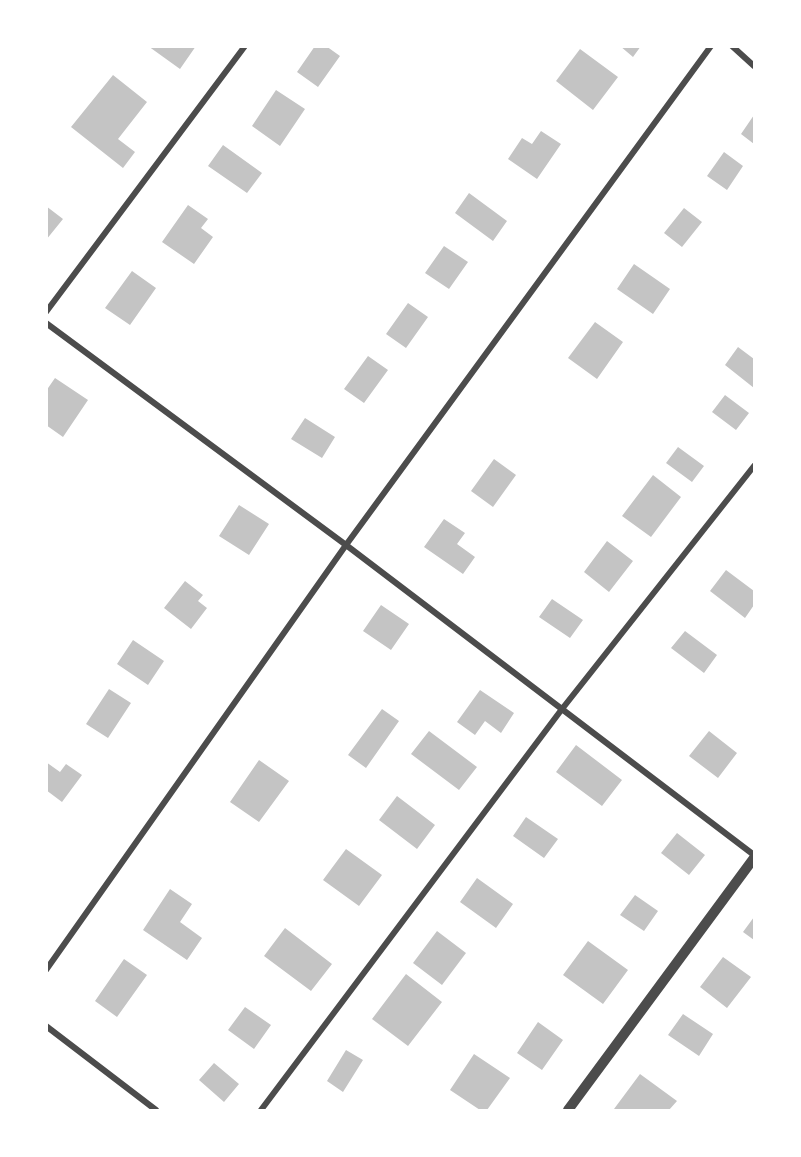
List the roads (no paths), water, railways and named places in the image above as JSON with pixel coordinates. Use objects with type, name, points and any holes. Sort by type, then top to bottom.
[{"type":"street","points":[[46,312],[245,46]]},
{"type":"street","points":[[46,970],[346,546],[711,46]]},
{"type":"street","points":[[732,46],[754,66]]},
{"type":"street","points":[[46,322],[346,546],[754,856],[568,1110]]},
{"type":"street","points":[[261,1110],[562,709],[754,466]]},
{"type":"street","points":[[46,1026],[156,1110]]}]
